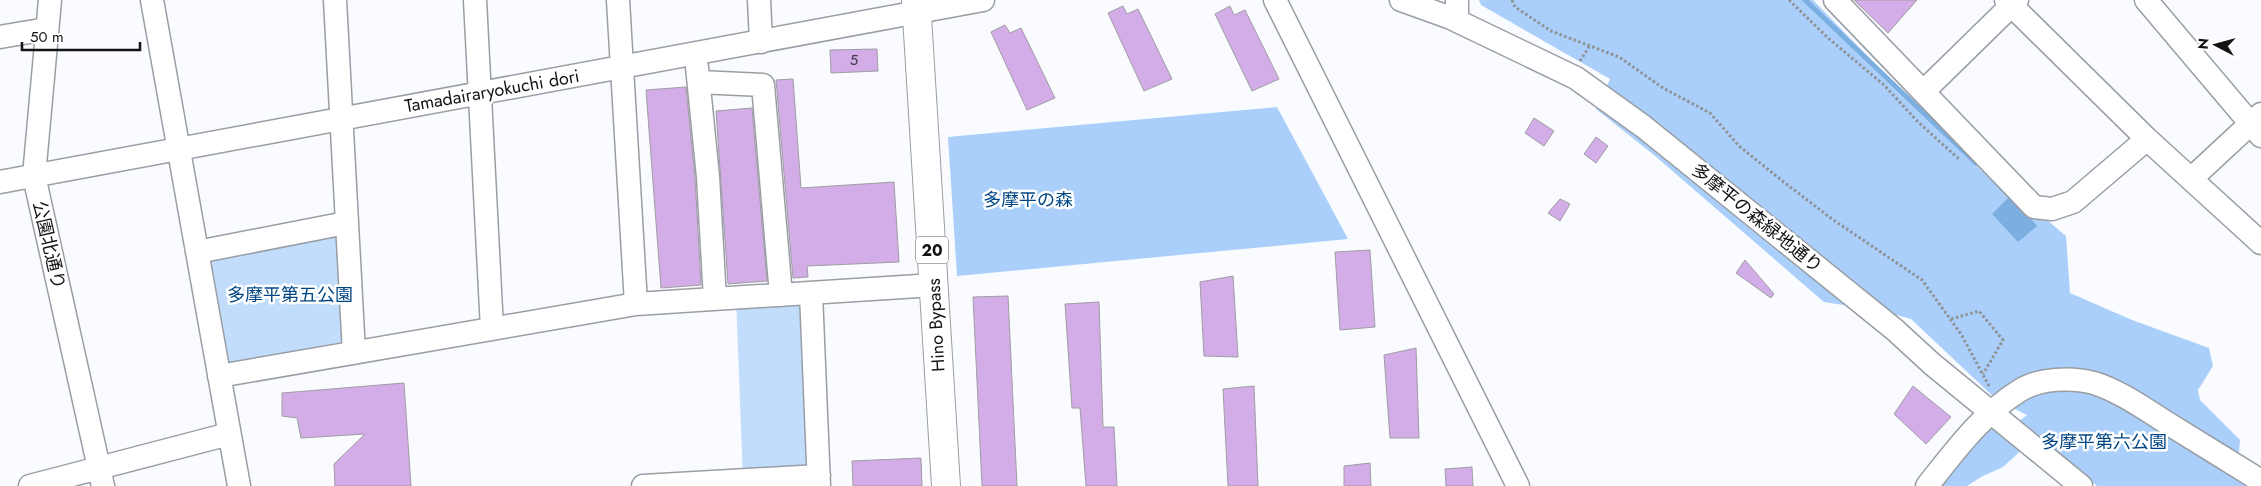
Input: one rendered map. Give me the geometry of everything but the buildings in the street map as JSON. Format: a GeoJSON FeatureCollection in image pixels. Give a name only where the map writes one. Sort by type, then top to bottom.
{"type":"FeatureCollection","features":[{"type":"Feature","properties":{"kind":"highway","name":"Hino Bypass"},"geometry":{"type":"LineString","coordinates":[[917,5],[946,486]]}},
{"type":"Feature","properties":{"kind":"street","name":"公園北通り"},"geometry":{"type":"LineString","coordinates":[[50,0],[34,176],[101,477]]}},
{"type":"Feature","properties":{"kind":"street"},"geometry":{"type":"LineString","coordinates":[[152,0],[239,486]]}},
{"type":"Feature","properties":{"kind":"street"},"geometry":{"type":"LineString","coordinates":[[336,0],[354,353]]}},
{"type":"Feature","properties":{"kind":"street"},"geometry":{"type":"LineString","coordinates":[[475,0],[492,328]]}},
{"type":"Feature","properties":{"kind":"street"},"geometry":{"type":"LineString","coordinates":[[618,0],[636,304]]}},
{"type":"Feature","properties":{"kind":"street"},"geometry":{"type":"LineString","coordinates":[[759,0],[762,42]]}},
{"type":"Feature","properties":{"kind":"street","name":"Tamadairaryokuchi dori"},"geometry":{"type":"LineString","coordinates":[[0,182],[762,42],[917,5],[983,0]]}},
{"type":"Feature","properties":{"kind":"street"},"geometry":{"type":"LineString","coordinates":[[1275,0],[1518,486]]}},
{"type":"Feature","properties":{"kind":"street","name":"多摩平の森緑地通り"},"geometry":{"type":"LineString","coordinates":[[1401,0],[1457,10],[1576,78],[1644,127],[1895,330],[1989,411],[2081,486]]}},
{"type":"Feature","properties":{"kind":"street"},"geometry":{"type":"LineString","coordinates":[[1835,0],[2034,207],[2052,209],[2073,202],[2147,140]]}},
{"type":"Feature","properties":{"kind":"street"},"geometry":{"type":"LineString","coordinates":[[2146,0],[2258,125],[2191,180]]}},
{"type":"Feature","properties":{"kind":"street"},"geometry":{"type":"LineString","coordinates":[[1924,91],[2012,2],[2147,140],[2261,243]]}},
{"type":"Feature","properties":{"kind":"street"},"geometry":{"type":"LineString","coordinates":[[0,37],[47,29]]}},
{"type":"Feature","properties":{"kind":"street"},"geometry":{"type":"LineString","coordinates":[[695,53],[708,177],[715,299]]}},
{"type":"Feature","properties":{"kind":"street"},"geometry":{"type":"LineString","coordinates":[[699,82],[763,86],[781,295]]}},
{"type":"Feature","properties":{"kind":"street"},"geometry":{"type":"LineString","coordinates":[[197,252],[346,223]]}},
{"type":"Feature","properties":{"kind":"street"},"geometry":{"type":"LineString","coordinates":[[219,376],[636,304],[934,285]]}},
{"type":"Feature","properties":{"kind":"street"},"geometry":{"type":"LineString","coordinates":[[643,486],[819,481],[811,293]]}},
{"type":"Feature","properties":{"kind":"street"},"geometry":{"type":"LineString","coordinates":[[1927,486],[1989,411],[2020,390],[2043,383],[2072,380],[2094,384],[2127,398],[2261,481]]}},
{"type":"Feature","properties":{"kind":"street"},"geometry":{"type":"LineString","coordinates":[[30,486],[101,477],[229,434]]}},
{"type":"Feature","properties":{"kind":"path"},"geometry":{"type":"LineString","coordinates":[[1512,0],[1515,7],[1551,31],[1619,57],[1663,88],[1710,113],[1739,146],[1785,183],[1832,219],[1922,280],[1961,334],[1992,391],[1989,411]]}},
{"type":"Feature","properties":{"kind":"path"},"geometry":{"type":"LineString","coordinates":[[1789,0],[1828,38],[1884,85],[1918,122],[1964,163]]}},
{"type":"Feature","properties":{"kind":"path"},"geometry":{"type":"LineString","coordinates":[[1950,319],[1979,311],[2003,340],[1983,374]]}},
{"type":"Feature","properties":{"kind":"green space","name":"多摩平第六公園"},"geometry":{"type":"Polygon","coordinates":[[[1479,0],[1813,0],[1997,186],[2008,187],[2032,212],[2047,220],[2066,236],[2070,293],[2132,320],[2209,348],[2213,366],[2198,390],[2200,400],[2240,440],[2237,477],[2250,486],[2097,486],[2036,437],[2003,467],[1967,486],[1941,486],[1988,428],[2007,431],[2027,415],[1997,400],[1911,319],[1882,311],[1824,302],[1654,155],[1596,109],[1610,79],[1481,5],[1479,0]]]}},
{"type":"Feature","properties":{"kind":"green space","name":"多摩平の森"},"geometry":{"type":"Polygon","coordinates":[[[1277,107],[1348,239],[957,276],[948,137],[1277,107]]]}},
{"type":"Feature","properties":{"kind":"green space","name":"多摩平第五公園"},"geometry":{"type":"Polygon","coordinates":[[[340,228],[352,340],[228,364],[208,255],[340,228]]]}},
{"type":"Feature","properties":{"kind":"green space"},"geometry":{"type":"Polygon","coordinates":[[[811,293],[819,476],[743,480],[736,297],[811,293]]]}},
{"type":"Feature","properties":{"kind":"shaded area"},"geometry":{"type":"Polygon","coordinates":[[[2011,195],[2037,226],[2018,242],[1992,214],[2011,195]]]}},
{"type":"Feature","properties":{"kind":"waterway"},"geometry":{"type":"LineString","coordinates":[[1805,0],[1976,163]]}}]}
